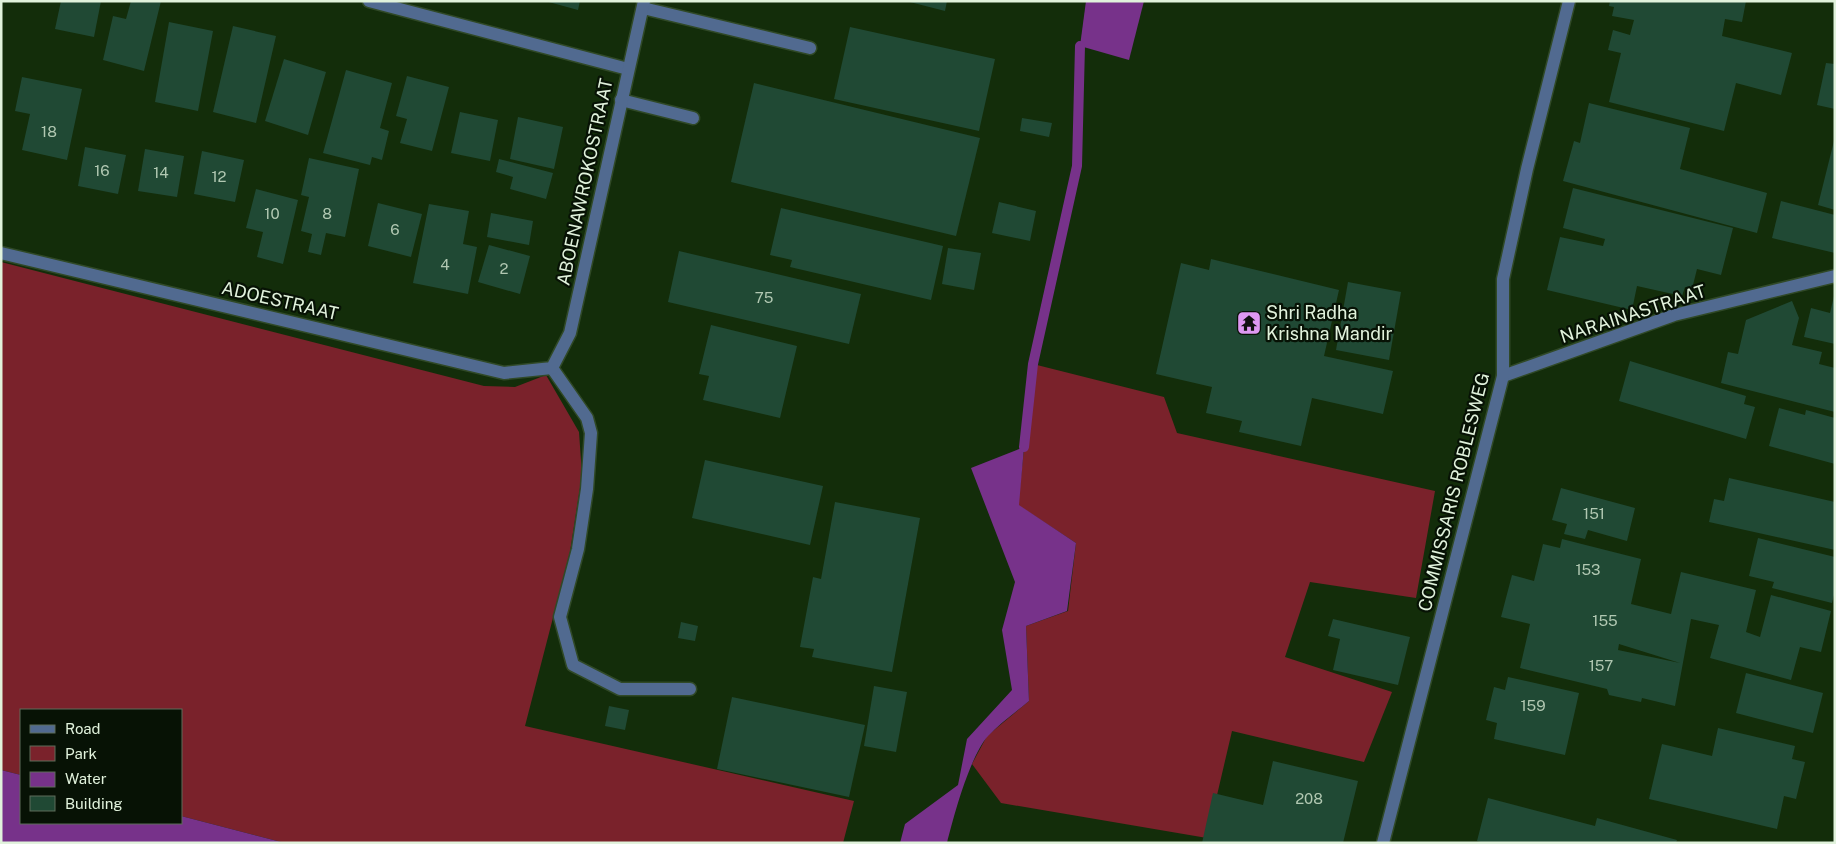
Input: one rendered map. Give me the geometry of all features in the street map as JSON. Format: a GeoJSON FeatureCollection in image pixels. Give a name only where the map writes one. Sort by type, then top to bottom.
{"type":"FeatureCollection","features":[{"type":"Feature","properties":{"kind":"street"},"geometry":{"type":"LineString","coordinates":[[369,1],[628,69]]}},
{"type":"Feature","properties":{"kind":"street","name":"COMMISSARIS ROBLESWEG"},"geometry":{"type":"LineString","coordinates":[[1383,843],[1503,376],[1503,279],[1527,169],[1569,1]]}},
{"type":"Feature","properties":{"kind":"street"},"geometry":{"type":"LineString","coordinates":[[643,5],[810,48]]}},
{"type":"Feature","properties":{"kind":"street","name":"ABOENAWROKOSTRAAT"},"geometry":{"type":"LineString","coordinates":[[552,368],[570,333],[643,5]]}},
{"type":"Feature","properties":{"kind":"street"},"geometry":{"type":"LineString","coordinates":[[621,100],[693,118]]}},
{"type":"Feature","properties":{"kind":"street","name":"ADOESTRAAT"},"geometry":{"type":"LineString","coordinates":[[1,253],[504,373],[552,368]]}},
{"type":"Feature","properties":{"kind":"street","name":"NARAINASTRAAT"},"geometry":{"type":"LineString","coordinates":[[1503,376],[1674,315],[1835,276]]}},
{"type":"Feature","properties":{"kind":"street"},"geometry":{"type":"LineString","coordinates":[[552,368],[587,418],[591,432],[587,489],[578,549],[560,617],[574,665],[620,689],[690,689]]}},
{"type":"Feature","properties":{"kind":"green space"},"geometry":{"type":"Polygon","coordinates":[[[1,262],[484,386],[515,387],[546,375],[579,432],[582,475],[570,552],[525,726],[854,801],[843,843],[285,843],[182,816],[182,709],[20,709],[20,775],[1,770],[1,262]]]}},
{"type":"Feature","properties":{"kind":"green space"},"geometry":{"type":"Polygon","coordinates":[[[1033,364],[1164,397],[1177,433],[1435,491],[1416,598],[1310,582],[1285,657],[1392,692],[1364,762],[1232,731],[1207,838],[1001,803],[972,764],[987,736],[1029,701],[1026,626],[1068,611],[1076,543],[1018,505],[1033,364]]]}},
{"type":"Feature","properties":{"kind":"water"},"geometry":{"type":"Polygon","coordinates":[[[1086,1],[1144,1],[1129,60],[1080,46],[1086,1]]]}},
{"type":"Feature","properties":{"kind":"water"},"geometry":{"type":"Polygon","coordinates":[[[1024,447],[1019,505],[1076,543],[1067,611],[1026,626],[1029,701],[988,736],[981,745],[963,786],[947,843],[900,843],[905,824],[958,785],[967,739],[1012,690],[1002,630],[1015,582],[971,468],[1024,447]]]}},
{"type":"Feature","properties":{"kind":"water"},"geometry":{"type":"Polygon","coordinates":[[[1,770],[20,775],[20,824],[182,824],[182,816],[285,843],[1,843],[1,770]]]}},
{"type":"Feature","properties":{"kind":"building"},"geometry":{"type":"Polygon","coordinates":[[[61,1],[101,1],[94,37],[55,29],[61,1]]]}},
{"type":"Feature","properties":{"kind":"building"},"geometry":{"type":"Polygon","coordinates":[[[131,1],[161,1],[144,71],[103,60],[113,16],[126,19],[131,1]]]}},
{"type":"Feature","properties":{"kind":"building"},"geometry":{"type":"Polygon","coordinates":[[[545,1],[580,1],[578,10],[545,1]]]}},
{"type":"Feature","properties":{"kind":"building"},"geometry":{"type":"Polygon","coordinates":[[[906,1],[947,1],[945,11],[906,1]]]}},
{"type":"Feature","properties":{"kind":"building"},"geometry":{"type":"Polygon","coordinates":[[[1610,1],[1746,1],[1742,22],[1725,19],[1722,36],[1792,53],[1781,95],[1736,83],[1724,131],[1609,102],[1621,53],[1608,50],[1613,30],[1630,35],[1634,20],[1612,16],[1614,7],[1609,6],[1610,1]]]}},
{"type":"Feature","properties":{"kind":"building"},"geometry":{"type":"Polygon","coordinates":[[[169,22],[213,31],[198,111],[155,102],[169,22]]]}},
{"type":"Feature","properties":{"kind":"building"},"geometry":{"type":"Polygon","coordinates":[[[233,26],[276,36],[256,123],[213,112],[233,26]]]}},
{"type":"Feature","properties":{"kind":"building"},"geometry":{"type":"Polygon","coordinates":[[[850,27],[995,59],[979,131],[834,99],[850,27]]]}},
{"type":"Feature","properties":{"kind":"building"},"geometry":{"type":"Polygon","coordinates":[[[284,59],[326,72],[308,135],[265,121],[284,59]]]}},
{"type":"Feature","properties":{"kind":"building"},"geometry":{"type":"Polygon","coordinates":[[[1826,63],[1835,64],[1835,109],[1817,105],[1826,63]]]}},
{"type":"Feature","properties":{"kind":"building"},"geometry":{"type":"Polygon","coordinates":[[[346,70],[392,83],[380,128],[389,131],[382,160],[372,157],[370,165],[323,153],[346,70]]]}},
{"type":"Feature","properties":{"kind":"building"},"geometry":{"type":"Polygon","coordinates":[[[407,76],[449,87],[432,151],[400,143],[407,119],[396,116],[407,76]]]}},
{"type":"Feature","properties":{"kind":"building"},"geometry":{"type":"Polygon","coordinates":[[[22,77],[82,89],[67,160],[22,150],[30,114],[15,111],[22,77]]]}},
{"type":"Feature","properties":{"kind":"building"},"geometry":{"type":"Polygon","coordinates":[[[754,83],[980,138],[956,236],[731,182],[754,83]]]}},
{"type":"Feature","properties":{"kind":"building"},"geometry":{"type":"Polygon","coordinates":[[[1589,103],[1690,128],[1680,169],[1767,193],[1757,233],[1563,181],[1574,141],[1580,143],[1589,103]]]}},
{"type":"Feature","properties":{"kind":"building"},"geometry":{"type":"Polygon","coordinates":[[[460,112],[498,120],[490,161],[451,153],[460,112]]]}},
{"type":"Feature","properties":{"kind":"building"},"geometry":{"type":"Polygon","coordinates":[[[518,117],[563,127],[554,169],[510,159],[518,117]]]}},
{"type":"Feature","properties":{"kind":"building"},"geometry":{"type":"Polygon","coordinates":[[[1022,118],[1052,123],[1049,137],[1020,131],[1022,118]]]}},
{"type":"Feature","properties":{"kind":"building"},"geometry":{"type":"Polygon","coordinates":[[[1835,141],[1835,210],[1818,205],[1835,141]]]}},
{"type":"Feature","properties":{"kind":"building"},"geometry":{"type":"Polygon","coordinates":[[[85,147],[126,155],[118,194],[78,186],[85,147]]]}},
{"type":"Feature","properties":{"kind":"building"},"geometry":{"type":"Polygon","coordinates":[[[145,149],[184,156],[177,197],[138,191],[145,149]]]}},
{"type":"Feature","properties":{"kind":"building"},"geometry":{"type":"Polygon","coordinates":[[[202,151],[244,160],[235,202],[194,194],[202,151]]]}},
{"type":"Feature","properties":{"kind":"building"},"geometry":{"type":"Polygon","coordinates":[[[309,158],[359,169],[345,237],[326,233],[321,255],[308,252],[312,234],[301,231],[309,197],[301,195],[309,158]]]}},
{"type":"Feature","properties":{"kind":"building"},"geometry":{"type":"Polygon","coordinates":[[[499,159],[553,173],[546,199],[510,189],[513,177],[496,172],[499,159]]]}},
{"type":"Feature","properties":{"kind":"building"},"geometry":{"type":"Polygon","coordinates":[[[1573,188],[1733,228],[1721,275],[1697,269],[1692,289],[1685,287],[1682,296],[1637,286],[1632,310],[1547,290],[1560,237],[1603,246],[1605,239],[1563,228],[1573,188]]]}},
{"type":"Feature","properties":{"kind":"building"},"geometry":{"type":"Polygon","coordinates":[[[256,189],[298,200],[283,264],[257,257],[263,232],[246,228],[256,189]]]}},
{"type":"Feature","properties":{"kind":"building"},"geometry":{"type":"Polygon","coordinates":[[[1781,201],[1835,215],[1835,253],[1772,238],[1781,201]]]}},
{"type":"Feature","properties":{"kind":"building"},"geometry":{"type":"Polygon","coordinates":[[[999,202],[1036,211],[1030,241],[992,233],[999,202]]]}},
{"type":"Feature","properties":{"kind":"building"},"geometry":{"type":"Polygon","coordinates":[[[378,203],[422,214],[411,257],[368,246],[378,203]]]}},
{"type":"Feature","properties":{"kind":"building"},"geometry":{"type":"Polygon","coordinates":[[[429,204],[469,211],[463,244],[477,247],[468,294],[413,283],[429,204]]]}},
{"type":"Feature","properties":{"kind":"building"},"geometry":{"type":"Polygon","coordinates":[[[781,208],[943,246],[931,300],[790,267],[792,260],[770,255],[781,208]]]}},
{"type":"Feature","properties":{"kind":"building"},"geometry":{"type":"Polygon","coordinates":[[[491,213],[533,221],[529,245],[487,237],[491,213]]]}},
{"type":"Feature","properties":{"kind":"building"},"geometry":{"type":"Polygon","coordinates":[[[489,245],[530,256],[520,294],[478,282],[489,245]]]}},
{"type":"Feature","properties":{"kind":"building"},"geometry":{"type":"Polygon","coordinates":[[[948,248],[981,253],[974,290],[942,284],[948,248]]]}},
{"type":"Feature","properties":{"kind":"building"},"geometry":{"type":"Polygon","coordinates":[[[679,251],[861,294],[849,344],[668,302],[679,251]]]}},
{"type":"Feature","properties":{"kind":"building","name":"Shri Radha Krishna Mandir"},"geometry":{"type":"Polygon","coordinates":[[[1211,259],[1339,290],[1324,356],[1393,371],[1383,414],[1312,398],[1301,446],[1239,432],[1242,421],[1206,413],[1212,387],[1156,374],[1181,263],[1209,270],[1211,259]]]}},
{"type":"Feature","properties":{"kind":"building"},"geometry":{"type":"Polygon","coordinates":[[[1348,282],[1401,292],[1389,360],[1336,350],[1348,282]]]}},
{"type":"Feature","properties":{"kind":"building"},"geometry":{"type":"Polygon","coordinates":[[[1834,296],[1835,344],[1804,337],[1811,308],[1830,313],[1834,296]]]}},
{"type":"Feature","properties":{"kind":"building"},"geometry":{"type":"Polygon","coordinates":[[[1792,301],[1799,318],[1792,345],[1822,352],[1819,364],[1835,368],[1835,412],[1721,383],[1728,352],[1738,354],[1746,320],[1792,301]]]}},
{"type":"Feature","properties":{"kind":"building"},"geometry":{"type":"Polygon","coordinates":[[[711,325],[797,346],[780,418],[703,400],[709,376],[699,374],[711,325]]]}},
{"type":"Feature","properties":{"kind":"building"},"geometry":{"type":"Polygon","coordinates":[[[1630,361],[1746,396],[1744,404],[1755,407],[1746,439],[1619,401],[1630,361]]]}},
{"type":"Feature","properties":{"kind":"building"},"geometry":{"type":"Polygon","coordinates":[[[1779,408],[1805,415],[1806,410],[1835,418],[1835,464],[1769,446],[1779,408]]]}},
{"type":"Feature","properties":{"kind":"building"},"geometry":{"type":"Polygon","coordinates":[[[705,460],[823,486],[810,545],[692,518],[705,460]]]}},
{"type":"Feature","properties":{"kind":"building"},"geometry":{"type":"Polygon","coordinates":[[[1729,478],[1835,502],[1835,550],[1709,522],[1714,499],[1724,501],[1729,478]]]}},
{"type":"Feature","properties":{"kind":"building"},"geometry":{"type":"Polygon","coordinates":[[[1561,488],[1635,508],[1627,541],[1588,530],[1585,539],[1564,534],[1567,524],[1552,520],[1561,488]]]}},
{"type":"Feature","properties":{"kind":"building"},"geometry":{"type":"Polygon","coordinates":[[[835,502],[920,518],[892,672],[812,657],[814,649],[800,647],[813,577],[821,579],[835,502]]]}},
{"type":"Feature","properties":{"kind":"building"},"geometry":{"type":"Polygon","coordinates":[[[1758,538],[1835,557],[1835,591],[1832,603],[1772,588],[1774,582],[1749,576],[1758,538]]]}},
{"type":"Feature","properties":{"kind":"building"},"geometry":{"type":"Polygon","coordinates":[[[1562,539],[1641,559],[1631,604],[1671,614],[1681,572],[1756,590],[1746,632],[1760,637],[1771,595],[1831,611],[1821,652],[1800,647],[1791,680],[1710,658],[1719,625],[1691,619],[1675,706],[1642,698],[1641,702],[1609,695],[1607,689],[1520,668],[1530,624],[1501,617],[1512,575],[1534,581],[1543,544],[1560,548],[1562,539]],[[1619,644],[1618,650],[1680,663],[1619,644]]]}},
{"type":"Feature","properties":{"kind":"building"},"geometry":{"type":"Polygon","coordinates":[[[1333,619],[1410,637],[1398,685],[1333,670],[1340,639],[1328,636],[1333,619]]]}},
{"type":"Feature","properties":{"kind":"building"},"geometry":{"type":"Polygon","coordinates":[[[681,622],[698,626],[695,641],[678,638],[681,622]]]}},
{"type":"Feature","properties":{"kind":"building"},"geometry":{"type":"Polygon","coordinates":[[[1746,673],[1823,693],[1813,733],[1736,713],[1746,673]]]}},
{"type":"Feature","properties":{"kind":"building"},"geometry":{"type":"Polygon","coordinates":[[[1508,677],[1579,693],[1565,755],[1494,739],[1497,723],[1486,720],[1494,687],[1505,690],[1508,677]]]}},
{"type":"Feature","properties":{"kind":"building"},"geometry":{"type":"Polygon","coordinates":[[[874,686],[907,692],[896,752],[864,746],[874,686]]]}},
{"type":"Feature","properties":{"kind":"building"},"geometry":{"type":"Polygon","coordinates":[[[732,697],[865,725],[849,797],[717,769],[732,697]]]}},
{"type":"Feature","properties":{"kind":"building"},"geometry":{"type":"Polygon","coordinates":[[[609,706],[629,710],[625,730],[605,726],[609,706]]]}},
{"type":"Feature","properties":{"kind":"building"},"geometry":{"type":"Polygon","coordinates":[[[1718,728],[1795,746],[1792,759],[1805,762],[1796,799],[1784,796],[1777,829],[1649,799],[1662,744],[1712,756],[1718,728]]]}},
{"type":"Feature","properties":{"kind":"building"},"geometry":{"type":"Polygon","coordinates":[[[1273,761],[1358,781],[1343,843],[1202,843],[1213,793],[1263,805],[1273,761]]]}},
{"type":"Feature","properties":{"kind":"building"},"geometry":{"type":"Polygon","coordinates":[[[1488,798],[1595,826],[1597,818],[1677,840],[1676,843],[1484,843],[1477,841],[1488,798]]]}},
{"type":"Feature","properties":{"kind":"waterway"},"geometry":{"type":"LineString","coordinates":[[1024,447],[1033,364],[1077,166],[1080,46]]}},
{"type":"Feature","properties":{"kind":"place","name":"Shri Radha Krishna Mandir"},"geometry":{"type":"Point","coordinates":[1249,323]}}]}
